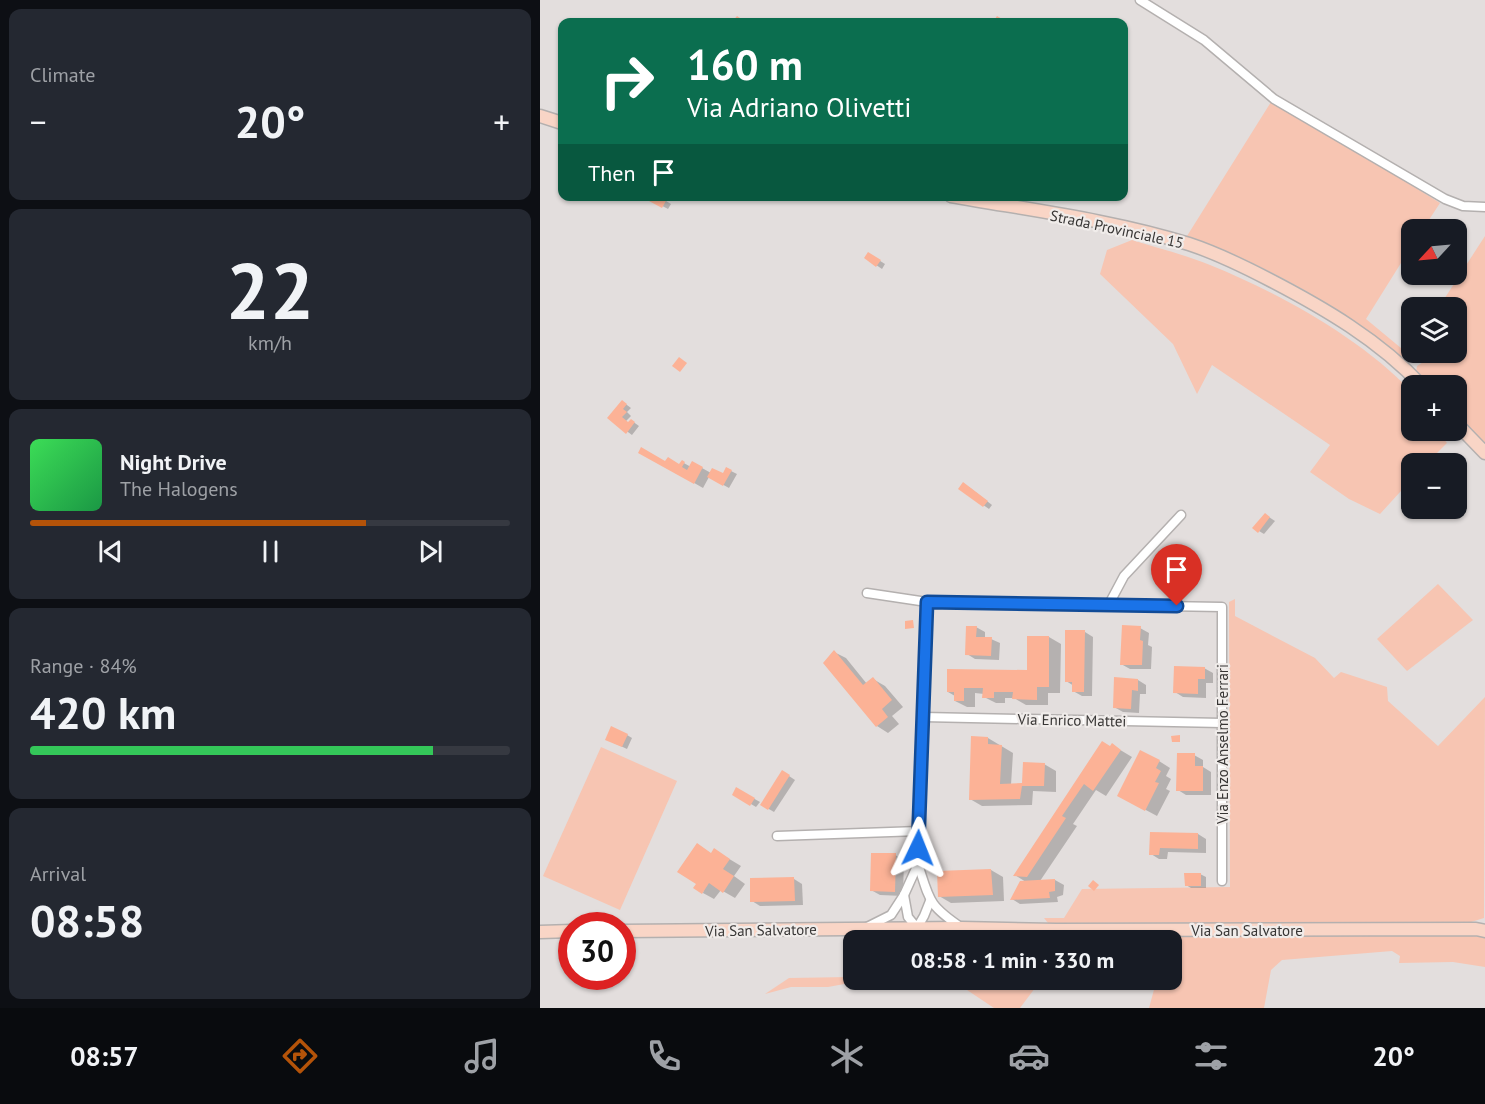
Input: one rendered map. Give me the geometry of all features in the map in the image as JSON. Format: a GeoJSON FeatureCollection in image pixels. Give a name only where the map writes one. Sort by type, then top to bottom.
{"type":"FeatureCollection","features":[{"type":"Feature","properties":{"kind":"street"},"geometry":{"type":"LineString","coordinates":[[1140,0],[1204,40],[1274,99],[1445,199],[1463,206],[1485,207]]}},
{"type":"Feature","properties":{"kind":"street"},"geometry":{"type":"LineString","coordinates":[[540,116],[558,122]]}},
{"type":"Feature","properties":{"kind":"street","name":"Strada Provinciale 15"},"geometry":{"type":"LineString","coordinates":[[979,201],[1102,223],[1190,244],[1243,267],[1317,304],[1370,340],[1410,375]]}},
{"type":"Feature","properties":{"kind":"street"},"geometry":{"type":"LineString","coordinates":[[1467,434],[1485,453]]}},
{"type":"Feature","properties":{"kind":"street"},"geometry":{"type":"LineString","coordinates":[[867,593],[927,602],[1108,606],[1124,576],[1181,515]]}},
{"type":"Feature","properties":{"kind":"street"},"geometry":{"type":"LineString","coordinates":[[927,602],[918,864],[930,901],[939,912],[962,928]]}},
{"type":"Feature","properties":{"kind":"street","name":"Via Enzo Anselmo Ferrari"},"geometry":{"type":"LineString","coordinates":[[1108,606],[1222,607],[1222,880]]}},
{"type":"Feature","properties":{"kind":"street","name":"Via Enrico Mattei"},"geometry":{"type":"LineString","coordinates":[[923,717],[1222,723]]}},
{"type":"Feature","properties":{"kind":"street"},"geometry":{"type":"LineString","coordinates":[[777,836],[919,831]]}},
{"type":"Feature","properties":{"kind":"street"},"geometry":{"type":"LineString","coordinates":[[862,929],[891,915],[904,895],[918,864]]}},
{"type":"Feature","properties":{"kind":"street"},"geometry":{"type":"LineString","coordinates":[[904,895],[908,917],[917,928],[930,901]]}},
{"type":"Feature","properties":{"kind":"street","name":"Via San Salvatore"},"geometry":{"type":"LineString","coordinates":[[636,931],[917,928],[1056,930],[1482,928]]}},
{"type":"Feature","properties":{"kind":"street"},"geometry":{"type":"LineString","coordinates":[[540,932],[558,932]]}},
{"type":"Feature","properties":{"kind":"shaded area"},"geometry":{"type":"Polygon","coordinates":[[[1271,102],[1360,153],[1440,203],[1430,219],[1401,219],[1401,263],[1366,319],[1401,348],[1401,359],[1354,322],[1302,289],[1247,261],[1187,236],[1271,102]]]}},
{"type":"Feature","properties":{"kind":"shaded area"},"geometry":{"type":"Polygon","coordinates":[[[1485,236],[1485,443],[1467,424],[1467,375],[1419,375],[1416,372],[1417,366],[1422,363],[1467,363],[1467,297],[1445,297],[1453,285],[1467,285],[1467,264],[1485,236]]]}},
{"type":"Feature","properties":{"kind":"shaded area"},"geometry":{"type":"Polygon","coordinates":[[[1132,240],[1191,258],[1236,276],[1317,318],[1367,352],[1401,381],[1401,441],[1445,441],[1447,443],[1437,453],[1401,453],[1401,491],[1380,514],[1349,499],[1310,472],[1330,445],[1212,365],[1197,394],[1173,344],[1100,274],[1107,250],[1132,240]]]}},
{"type":"Feature","properties":{"kind":"shaded area"},"geometry":{"type":"Polygon","coordinates":[[[1438,584],[1473,620],[1407,671],[1377,639],[1438,584]]]}},
{"type":"Feature","properties":{"kind":"shaded area"},"geometry":{"type":"Polygon","coordinates":[[[1235,599],[1235,616],[1315,658],[1334,678],[1341,672],[1387,687],[1388,701],[1438,746],[1485,697],[1484,918],[1471,922],[1048,923],[1044,918],[1064,918],[1082,889],[1230,887],[1229,602],[1235,599]]]}},
{"type":"Feature","properties":{"kind":"shaded area"},"geometry":{"type":"Polygon","coordinates":[[[601,747],[677,781],[620,910],[543,876],[601,747]]]}},
{"type":"Feature","properties":{"kind":"shaded area"},"geometry":{"type":"Polygon","coordinates":[[[1458,935],[1485,937],[1485,967],[1453,962],[1399,963],[1400,956],[1392,951],[1282,960],[1271,970],[1264,1008],[1149,1008],[1154,990],[1182,990],[1182,936],[1458,935]]]}},
{"type":"Feature","properties":{"kind":"shaded area"},"geometry":{"type":"Polygon","coordinates":[[[843,977],[843,984],[828,987],[791,987],[765,994],[789,978],[843,977]]]}},
{"type":"Feature","properties":{"kind":"shaded area"},"geometry":{"type":"Polygon","coordinates":[[[967,990],[1034,990],[1020,1008],[994,1008],[967,990]]]}},
{"type":"Feature","properties":{"kind":"building"},"geometry":{"type":"Polygon","coordinates":[[[649,201],[666,201],[662,208],[649,201]]]}},
{"type":"Feature","properties":{"kind":"building"},"geometry":{"type":"Polygon","coordinates":[[[868,252],[881,260],[876,267],[864,258],[868,252]]]}},
{"type":"Feature","properties":{"kind":"building"},"geometry":{"type":"Polygon","coordinates":[[[679,357],[687,363],[680,372],[672,366],[679,357]]]}},
{"type":"Feature","properties":{"kind":"building"},"geometry":{"type":"Polygon","coordinates":[[[622,400],[627,404],[623,409],[627,412],[622,417],[628,422],[631,419],[635,422],[626,434],[607,418],[622,400]]]}},
{"type":"Feature","properties":{"kind":"building"},"geometry":{"type":"Polygon","coordinates":[[[641,447],[665,461],[668,457],[679,464],[682,460],[685,462],[682,467],[687,470],[692,461],[703,467],[694,484],[638,453],[641,447]]]}},
{"type":"Feature","properties":{"kind":"building"},"geometry":{"type":"Polygon","coordinates":[[[726,467],[732,470],[723,486],[707,477],[712,468],[723,473],[726,467]]]}},
{"type":"Feature","properties":{"kind":"building"},"geometry":{"type":"Polygon","coordinates":[[[963,482],[988,501],[983,507],[958,489],[963,482]]]}},
{"type":"Feature","properties":{"kind":"building"},"geometry":{"type":"Polygon","coordinates":[[[1265,513],[1270,517],[1258,533],[1252,528],[1265,513]]]}},
{"type":"Feature","properties":{"kind":"building"},"geometry":{"type":"Polygon","coordinates":[[[913,620],[914,628],[905,629],[905,621],[913,620]]]}},
{"type":"Feature","properties":{"kind":"building"},"geometry":{"type":"Polygon","coordinates":[[[1122,625],[1141,626],[1142,665],[1120,665],[1122,625]]]}},
{"type":"Feature","properties":{"kind":"building"},"geometry":{"type":"Polygon","coordinates":[[[966,626],[977,626],[976,637],[992,637],[991,656],[965,655],[966,626]]]}},
{"type":"Feature","properties":{"kind":"building"},"geometry":{"type":"Polygon","coordinates":[[[1065,630],[1085,630],[1084,692],[1072,692],[1072,682],[1065,682],[1065,630]]]}},
{"type":"Feature","properties":{"kind":"building"},"geometry":{"type":"Polygon","coordinates":[[[1027,636],[1049,636],[1049,687],[1037,687],[1037,700],[1012,699],[1013,692],[994,692],[994,698],[982,698],[983,688],[964,688],[964,701],[954,701],[954,692],[947,692],[947,669],[1027,670],[1027,636]]]}},
{"type":"Feature","properties":{"kind":"building"},"geometry":{"type":"Polygon","coordinates":[[[834,650],[863,685],[873,677],[892,700],[882,709],[888,717],[876,727],[823,663],[834,650]]]}},
{"type":"Feature","properties":{"kind":"building"},"geometry":{"type":"Polygon","coordinates":[[[1174,666],[1205,667],[1205,679],[1198,679],[1198,694],[1173,693],[1174,666]]]}},
{"type":"Feature","properties":{"kind":"building"},"geometry":{"type":"Polygon","coordinates":[[[1114,677],[1138,679],[1138,691],[1132,690],[1131,709],[1113,708],[1114,677]]]}},
{"type":"Feature","properties":{"kind":"building"},"geometry":{"type":"Polygon","coordinates":[[[611,726],[628,734],[622,747],[605,740],[611,726]]]}},
{"type":"Feature","properties":{"kind":"building"},"geometry":{"type":"Polygon","coordinates":[[[1180,735],[1180,742],[1172,742],[1171,736],[1180,735]]]}},
{"type":"Feature","properties":{"kind":"building"},"geometry":{"type":"Polygon","coordinates":[[[971,736],[988,737],[988,744],[1002,745],[1000,784],[1022,783],[1023,762],[1045,763],[1044,786],[1022,786],[1020,799],[969,800],[971,736]]]}},
{"type":"Feature","properties":{"kind":"building"},"geometry":{"type":"Polygon","coordinates":[[[1102,741],[1110,746],[1112,743],[1121,750],[1093,791],[1084,784],[1062,816],[1066,818],[1027,877],[1013,876],[1102,741]]]}},
{"type":"Feature","properties":{"kind":"building"},"geometry":{"type":"Polygon","coordinates":[[[1140,750],[1160,760],[1156,768],[1161,771],[1155,782],[1159,783],[1145,811],[1117,796],[1140,750]]]}},
{"type":"Feature","properties":{"kind":"building"},"geometry":{"type":"Polygon","coordinates":[[[1177,753],[1195,753],[1195,766],[1203,766],[1203,791],[1176,791],[1177,753]]]}},
{"type":"Feature","properties":{"kind":"building"},"geometry":{"type":"Polygon","coordinates":[[[782,770],[790,775],[768,810],[760,805],[782,770]]]}},
{"type":"Feature","properties":{"kind":"building"},"geometry":{"type":"Polygon","coordinates":[[[736,787],[755,798],[750,806],[732,795],[736,787]]]}},
{"type":"Feature","properties":{"kind":"building"},"geometry":{"type":"Polygon","coordinates":[[[1150,832],[1198,833],[1198,849],[1160,848],[1159,855],[1149,855],[1150,832]]]}},
{"type":"Feature","properties":{"kind":"building"},"geometry":{"type":"Polygon","coordinates":[[[697,843],[711,853],[714,848],[730,859],[723,869],[734,876],[723,893],[709,883],[702,894],[693,888],[696,884],[677,872],[697,843]]]}},
{"type":"Feature","properties":{"kind":"building"},"geometry":{"type":"Polygon","coordinates":[[[871,853],[896,853],[895,892],[870,891],[871,853]]]}},
{"type":"Feature","properties":{"kind":"building"},"geometry":{"type":"Polygon","coordinates":[[[991,869],[993,895],[938,897],[937,871],[991,869]]]}},
{"type":"Feature","properties":{"kind":"building"},"geometry":{"type":"Polygon","coordinates":[[[1184,873],[1201,873],[1201,886],[1185,886],[1184,873]]]}},
{"type":"Feature","properties":{"kind":"building"},"geometry":{"type":"Polygon","coordinates":[[[794,877],[795,901],[750,902],[750,878],[794,877]]]}},
{"type":"Feature","properties":{"kind":"building"},"geometry":{"type":"Polygon","coordinates":[[[1055,879],[1055,891],[1049,892],[1050,898],[1010,900],[1020,881],[1055,879]]]}},
{"type":"Feature","properties":{"kind":"building"},"geometry":{"type":"Polygon","coordinates":[[[1093,880],[1099,885],[1094,891],[1088,886],[1093,880]]]}},
{"type":"Feature","properties":{"kind":"route"},"geometry":{"type":"LineString","coordinates":[[918,848],[927,602],[1177,606]]}}]}
